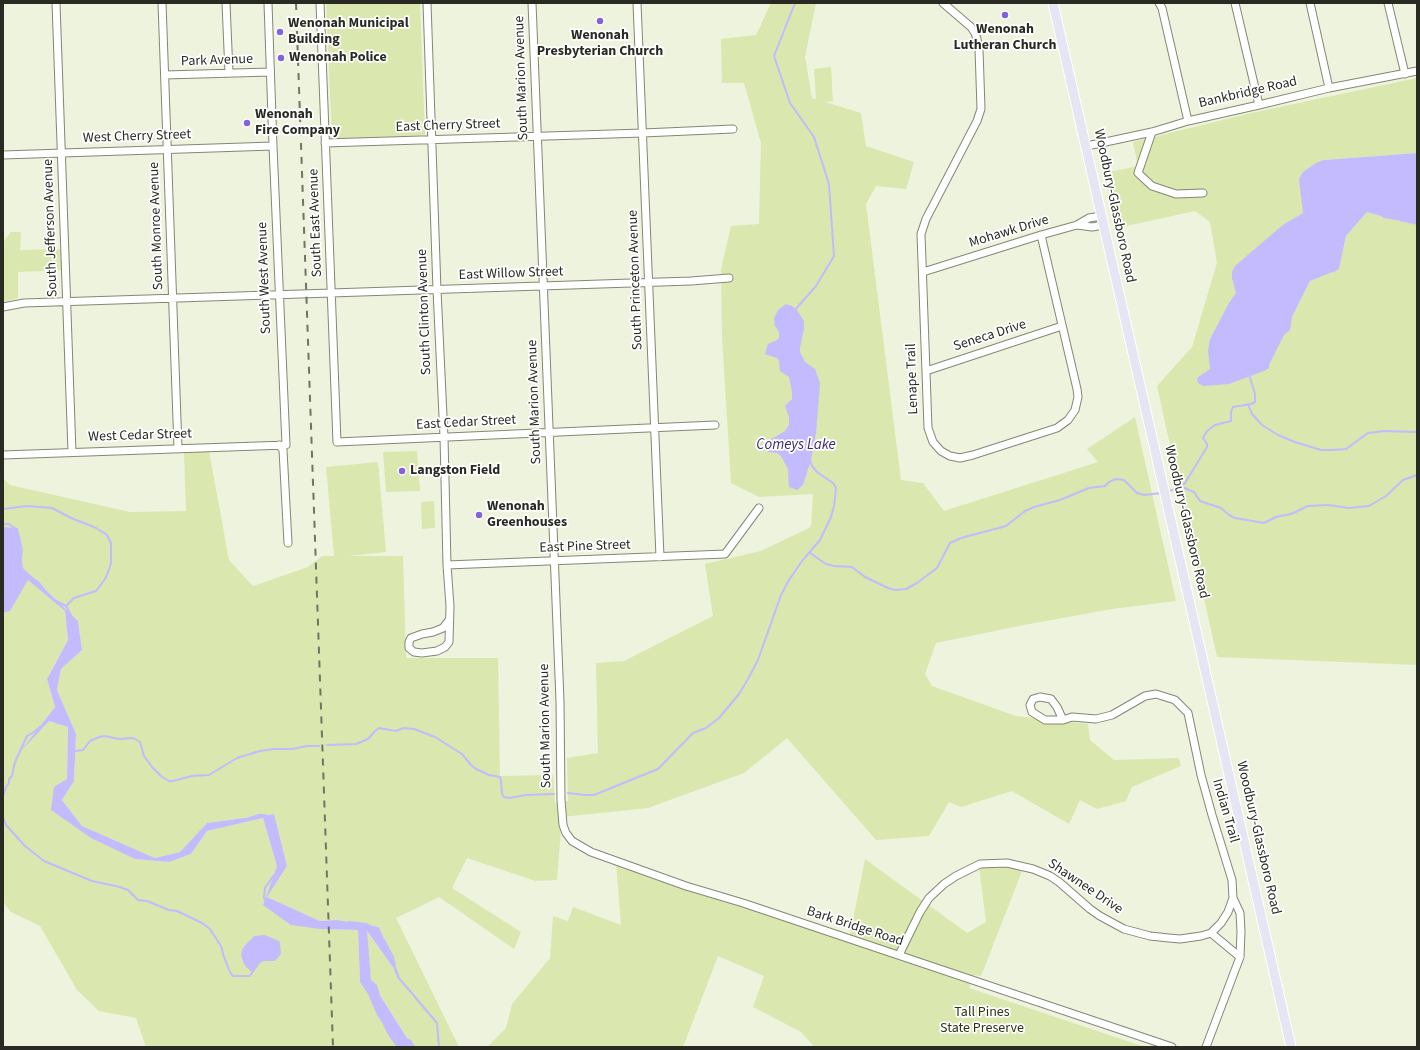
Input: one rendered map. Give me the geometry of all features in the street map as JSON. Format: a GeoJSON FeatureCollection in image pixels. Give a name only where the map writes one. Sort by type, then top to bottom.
{"type":"FeatureCollection","features":[{"type":"Feature","properties":{"kind":"main road","name":"Woodbury-Glassboro Road"},"geometry":{"type":"LineString","coordinates":[[1053,3],[1087,146],[1101,216],[1291,1047]]}},
{"type":"Feature","properties":{"kind":"street","name":"South Jefferson Avenue"},"geometry":{"type":"LineString","coordinates":[[56,3],[72,452]]}},
{"type":"Feature","properties":{"kind":"street","name":"South Monroe Avenue"},"geometry":{"type":"LineString","coordinates":[[162,3],[178,448]]}},
{"type":"Feature","properties":{"kind":"street"},"geometry":{"type":"LineString","coordinates":[[226,3],[228,74]]}},
{"type":"Feature","properties":{"kind":"street","name":"South West Avenue"},"geometry":{"type":"LineString","coordinates":[[268,3],[286,445],[279,445]]}},
{"type":"Feature","properties":{"kind":"street","name":"South East Avenue"},"geometry":{"type":"LineString","coordinates":[[320,3],[337,442]]}},
{"type":"Feature","properties":{"kind":"street","name":"South Clinton Avenue"},"geometry":{"type":"LineString","coordinates":[[427,3],[431,140],[444,437],[446,565],[450,606],[449,642],[445,647],[437,651],[422,653],[414,652],[409,648],[411,638],[443,628],[449,620]]}},
{"type":"Feature","properties":{"kind":"street","name":"South Marion Avenue"},"geometry":{"type":"LineString","coordinates":[[532,3],[560,701],[561,800]]}},
{"type":"Feature","properties":{"kind":"street","name":"South Princeton Avenue"},"geometry":{"type":"LineString","coordinates":[[637,3],[656,428],[660,557]]}},
{"type":"Feature","properties":{"kind":"street","name":"Lenape Trail"},"geometry":{"type":"LineString","coordinates":[[943,3],[971,27],[977,39],[979,49],[981,109],[977,121],[922,227],[921,234],[928,428],[933,442],[941,451],[950,456],[960,458],[973,455],[1057,428],[1072,416],[1077,404],[1078,397],[1041,235]]}},
{"type":"Feature","properties":{"kind":"street"},"geometry":{"type":"LineString","coordinates":[[1159,3],[1162,8],[1188,121]]}},
{"type":"Feature","properties":{"kind":"street"},"geometry":{"type":"LineString","coordinates":[[1235,3],[1260,105]]}},
{"type":"Feature","properties":{"kind":"street"},"geometry":{"type":"LineString","coordinates":[[1310,3],[1329,88]]}},
{"type":"Feature","properties":{"kind":"street"},"geometry":{"type":"LineString","coordinates":[[1388,3],[1404,74]]}},
{"type":"Feature","properties":{"kind":"street","name":"Bankbridge Road"},"geometry":{"type":"LineString","coordinates":[[1087,146],[1152,132],[1188,121],[1329,88],[1417,71]]}},
{"type":"Feature","properties":{"kind":"street","name":"Park Avenue"},"geometry":{"type":"LineString","coordinates":[[165,75],[270,72]]}},
{"type":"Feature","properties":{"kind":"street","name":"East Cherry Street"},"geometry":{"type":"LineString","coordinates":[[326,143],[733,129]]}},
{"type":"Feature","properties":{"kind":"street"},"geometry":{"type":"LineString","coordinates":[[1152,132],[1138,173],[1152,186],[1176,194],[1203,193]]}},
{"type":"Feature","properties":{"kind":"street","name":"West Cherry Street"},"geometry":{"type":"LineString","coordinates":[[3,155],[273,146]]}},
{"type":"Feature","properties":{"kind":"street","name":"Mohawk Drive"},"geometry":{"type":"LineString","coordinates":[[923,272],[1077,225],[1089,218],[1101,216]]}},
{"type":"Feature","properties":{"kind":"street"},"geometry":{"type":"LineString","coordinates":[[1077,225],[1092,227],[1104,225]]}},
{"type":"Feature","properties":{"kind":"street","name":"East Willow Street"},"geometry":{"type":"LineString","coordinates":[[3,307],[24,303],[173,299],[279,294],[331,294],[691,281],[729,278]]}},
{"type":"Feature","properties":{"kind":"street","name":"Seneca Drive"},"geometry":{"type":"LineString","coordinates":[[926,371],[1062,326]]}},
{"type":"Feature","properties":{"kind":"street","name":"East Cedar Street"},"geometry":{"type":"LineString","coordinates":[[337,442],[715,425]]}},
{"type":"Feature","properties":{"kind":"street"},"geometry":{"type":"LineString","coordinates":[[279,445],[283,450],[288,543]]}},
{"type":"Feature","properties":{"kind":"street","name":"West Cedar Street"},"geometry":{"type":"LineString","coordinates":[[3,455],[279,445]]}},
{"type":"Feature","properties":{"kind":"street","name":"East Pine Street"},"geometry":{"type":"LineString","coordinates":[[446,565],[725,554],[759,508]]}},
{"type":"Feature","properties":{"kind":"street","name":"Indian Trail"},"geometry":{"type":"LineString","coordinates":[[1063,720],[1057,707],[1051,699],[1040,697],[1033,699],[1030,705],[1032,712],[1045,720],[1063,720],[1072,717],[1096,719],[1112,715],[1145,696],[1156,694],[1174,699],[1188,713],[1201,775],[1232,880],[1233,898],[1240,913],[1242,931],[1240,957],[1206,1047]]}},
{"type":"Feature","properties":{"kind":"street","name":"Bark Bridge Road"},"geometry":{"type":"LineString","coordinates":[[561,800],[563,825],[566,833],[572,840],[591,852],[686,886],[899,955],[1172,1047]]}},
{"type":"Feature","properties":{"kind":"street","name":"Shawnee Drive"},"geometry":{"type":"LineString","coordinates":[[899,955],[920,912],[929,898],[944,884],[980,864],[1007,863],[1033,868],[1059,882],[1100,916],[1129,931],[1150,936],[1180,939],[1211,933]]}},
{"type":"Feature","properties":{"kind":"street"},"geometry":{"type":"LineString","coordinates":[[1233,898],[1228,912],[1221,923],[1211,933],[1240,957]]}},
{"type":"Feature","properties":{"kind":"green space"},"geometry":{"type":"Polygon","coordinates":[[[326,3],[420,3],[425,135],[332,139],[326,3]]]}},
{"type":"Feature","properties":{"kind":"green space"},"geometry":{"type":"Polygon","coordinates":[[[771,3],[816,3],[805,57],[812,98],[816,99],[814,69],[831,67],[833,101],[825,102],[861,113],[866,146],[914,162],[906,189],[876,186],[866,204],[901,480],[923,483],[944,511],[1098,462],[1087,449],[1135,417],[1176,601],[1112,609],[936,643],[925,674],[932,686],[1016,716],[1088,724],[1090,740],[1114,760],[1179,758],[1181,766],[1132,787],[1126,801],[1097,809],[1080,800],[1069,824],[1012,791],[961,807],[949,802],[929,836],[876,840],[787,738],[744,773],[648,808],[562,817],[557,880],[536,881],[467,858],[452,888],[521,932],[514,949],[439,897],[396,918],[459,1047],[413,1047],[371,980],[366,930],[398,974],[379,927],[337,920],[320,921],[267,897],[287,866],[274,814],[207,823],[180,852],[155,858],[82,826],[62,800],[74,781],[76,734],[57,690],[61,669],[82,650],[78,621],[23,568],[18,528],[3,527],[3,478],[10,485],[130,512],[186,511],[184,452],[209,451],[229,560],[253,586],[308,567],[322,556],[334,556],[326,467],[378,462],[386,552],[348,556],[403,556],[406,658],[498,658],[500,776],[553,775],[555,803],[568,801],[567,758],[598,753],[596,663],[624,661],[713,616],[705,564],[761,551],[811,527],[813,494],[759,497],[731,483],[722,336],[721,269],[731,226],[759,224],[761,143],[744,83],[722,83],[721,39],[756,35],[771,3]]]}},
{"type":"Feature","properties":{"kind":"green space"},"geometry":{"type":"Polygon","coordinates":[[[1417,78],[1417,153],[1324,160],[1303,213],[1284,224],[1236,293],[1210,339],[1266,370],[1310,281],[1339,269],[1346,236],[1367,212],[1417,225],[1417,665],[1217,657],[1157,386],[1192,347],[1217,263],[1210,222],[1195,211],[1122,227],[1109,172],[1138,166],[1133,142],[1251,113],[1417,78]]]}},
{"type":"Feature","properties":{"kind":"green space"},"geometry":{"type":"Polygon","coordinates":[[[11,232],[21,232],[20,250],[64,249],[64,270],[18,272],[18,298],[3,302],[3,242],[11,232]]]}},
{"type":"Feature","properties":{"kind":"green space","name":"Langston Field"},"geometry":{"type":"Polygon","coordinates":[[[417,451],[420,491],[386,492],[383,452],[417,451]]]}},
{"type":"Feature","properties":{"kind":"green space"},"geometry":{"type":"Polygon","coordinates":[[[434,501],[435,528],[422,529],[421,502],[434,501]]]}},
{"type":"Feature","properties":{"kind":"green space"},"geometry":{"type":"Polygon","coordinates":[[[28,579],[65,611],[68,640],[47,679],[55,707],[23,747],[49,721],[68,727],[67,779],[51,810],[135,859],[168,862],[191,854],[207,831],[263,818],[277,866],[263,905],[320,929],[358,930],[360,982],[404,1047],[146,1047],[136,1018],[99,1011],[77,990],[40,926],[11,912],[3,902],[3,613],[10,611],[28,579]]]}},
{"type":"Feature","properties":{"kind":"green space","name":"Tall Pines State Preserve"},"geometry":{"type":"Polygon","coordinates":[[[865,859],[967,933],[986,922],[979,867],[1024,866],[981,976],[974,975],[969,988],[1145,1047],[814,1047],[801,1032],[753,1007],[764,976],[718,956],[683,1047],[487,1047],[506,1028],[512,1004],[550,958],[553,916],[568,921],[573,907],[621,925],[616,863],[849,940],[865,859]]]}},
{"type":"Feature","properties":{"kind":"water"},"geometry":{"type":"Polygon","coordinates":[[[1417,153],[1417,225],[1384,218],[1367,212],[1346,236],[1339,269],[1310,281],[1292,317],[1290,330],[1284,335],[1269,365],[1269,368],[1229,384],[1204,386],[1198,383],[1197,378],[1210,369],[1208,350],[1210,339],[1236,293],[1232,272],[1235,266],[1284,224],[1303,213],[1299,179],[1303,172],[1316,163],[1324,160],[1417,153]]]}},
{"type":"Feature","properties":{"kind":"water","name":"Comeys Lake"},"geometry":{"type":"Polygon","coordinates":[[[786,304],[796,309],[804,321],[800,352],[805,362],[815,369],[820,383],[816,433],[811,460],[803,485],[797,490],[789,487],[788,469],[781,456],[777,453],[768,452],[766,448],[770,440],[785,431],[789,425],[789,417],[785,406],[792,399],[789,377],[780,371],[779,361],[777,358],[765,354],[768,344],[779,338],[779,332],[775,326],[774,318],[778,310],[786,304]]]}},
{"type":"Feature","properties":{"kind":"water"},"geometry":{"type":"Polygon","coordinates":[[[3,527],[18,528],[23,568],[78,621],[82,650],[61,669],[57,690],[76,734],[74,781],[62,800],[82,826],[155,858],[180,852],[207,823],[274,814],[287,866],[267,897],[320,921],[337,920],[379,927],[400,977],[367,931],[371,980],[377,985],[380,995],[407,1038],[411,1040],[415,1047],[396,1046],[387,1033],[368,994],[360,982],[358,930],[320,929],[291,925],[263,905],[277,866],[263,818],[207,831],[191,854],[169,862],[135,859],[91,838],[51,810],[54,787],[67,779],[68,727],[49,721],[18,754],[55,707],[47,679],[68,640],[65,611],[28,580],[10,611],[3,613],[3,527]]]}},
{"type":"Feature","properties":{"kind":"water"},"geometry":{"type":"Polygon","coordinates":[[[265,935],[279,941],[281,954],[275,961],[263,961],[260,963],[253,973],[246,967],[241,954],[243,948],[254,936],[265,935]]]}},
{"type":"Feature","properties":{"kind":"waterway"},"geometry":{"type":"LineString","coordinates":[[794,311],[816,286],[834,256],[829,184],[814,137],[790,103],[774,56],[795,3]]}},
{"type":"Feature","properties":{"kind":"waterway"},"geometry":{"type":"LineString","coordinates":[[1168,491],[1178,489],[1185,483],[1207,447],[1207,444],[1203,438],[1207,431],[1215,425],[1231,421],[1231,412],[1233,407],[1255,402],[1255,394],[1249,374]]}},
{"type":"Feature","properties":{"kind":"waterway"},"geometry":{"type":"LineString","coordinates":[[1248,404],[1252,414],[1262,425],[1278,435],[1321,450],[1346,449],[1368,433],[1385,431],[1417,432]]}},
{"type":"Feature","properties":{"kind":"waterway"},"geometry":{"type":"LineString","coordinates":[[568,793],[594,795],[658,769],[693,733],[706,728],[719,718],[739,694],[758,660],[781,595],[802,561],[820,540],[831,517],[836,488],[833,483],[817,472],[812,466],[810,460]]}},
{"type":"Feature","properties":{"kind":"waterway"},"geometry":{"type":"LineString","coordinates":[[1182,487],[1194,492],[1200,501],[1221,508],[1235,518],[1264,523],[1276,517],[1291,514],[1308,506],[1328,505],[1349,508],[1369,506],[1386,496],[1403,480],[1417,475]]}},
{"type":"Feature","properties":{"kind":"waterway"},"geometry":{"type":"LineString","coordinates":[[810,553],[826,564],[852,567],[865,577],[888,588],[895,590],[906,589],[917,583],[937,568],[950,543],[961,538],[1006,526],[1025,511],[1034,507],[1060,500],[1089,488],[1105,486],[1109,482],[1116,479],[1124,480],[1137,493],[1144,495],[1161,493]]}},
{"type":"Feature","properties":{"kind":"waterway"},"geometry":{"type":"LineString","coordinates":[[3,509],[27,506],[52,508],[71,518],[94,527],[106,534],[108,537],[111,543],[111,563],[105,579],[96,591],[74,598],[66,606]]}},
{"type":"Feature","properties":{"kind":"waterway"},"geometry":{"type":"LineString","coordinates":[[3,524],[9,524],[16,529]]}},
{"type":"Feature","properties":{"kind":"waterway"},"geometry":{"type":"LineString","coordinates":[[18,533],[22,550],[21,558]]}},
{"type":"Feature","properties":{"kind":"waterway"},"geometry":{"type":"LineString","coordinates":[[30,576],[43,588]]}},
{"type":"Feature","properties":{"kind":"waterway"},"geometry":{"type":"LineString","coordinates":[[56,601],[66,606],[71,615]]}},
{"type":"Feature","properties":{"kind":"waterway"},"geometry":{"type":"LineString","coordinates":[[3,796],[9,783],[9,779],[12,776],[15,762],[27,736],[41,726]]}},
{"type":"Feature","properties":{"kind":"waterway"},"geometry":{"type":"LineString","coordinates":[[327,745],[356,744],[368,739],[379,728],[396,731],[403,728],[414,729],[435,737],[462,754],[476,769],[489,775],[500,777],[502,794],[504,797],[510,798],[526,795],[554,794]]}},
{"type":"Feature","properties":{"kind":"waterway"},"geometry":{"type":"LineString","coordinates":[[75,751],[83,750],[90,741],[99,737],[105,736],[118,739],[133,738],[140,742],[144,756],[152,767],[162,777],[169,781],[173,781],[192,776],[209,775],[237,758],[260,751],[319,746]]}},
{"type":"Feature","properties":{"kind":"waterway"},"geometry":{"type":"LineString","coordinates":[[250,818],[265,815]]}},
{"type":"Feature","properties":{"kind":"waterway"},"geometry":{"type":"LineString","coordinates":[[3,817],[6,825],[25,846],[44,861],[92,881],[128,890],[138,900],[147,901],[169,910],[177,911],[202,923],[210,929],[221,946],[224,957],[233,976],[250,976],[253,971]]}},
{"type":"Feature","properties":{"kind":"waterway"},"geometry":{"type":"LineString","coordinates":[[265,901],[265,888],[274,875]]}},
{"type":"Feature","properties":{"kind":"waterway"},"geometry":{"type":"LineString","coordinates":[[349,922],[366,924],[370,926]]}},
{"type":"Feature","properties":{"kind":"waterway"},"geometry":{"type":"LineString","coordinates":[[384,940],[393,957],[395,965]]}},
{"type":"Feature","properties":{"kind":"waterway"},"geometry":{"type":"LineString","coordinates":[[395,969],[398,977],[437,1023],[439,1047]]}},
{"type":"Feature","properties":{"kind":"railway"},"geometry":{"type":"LineString","coordinates":[[296,3],[333,1047]]}},
{"type":"Feature","properties":{"kind":"place","name":"Wenonah Lutheran Church"},"geometry":{"type":"Point","coordinates":[1005,15]}},
{"type":"Feature","properties":{"kind":"place","name":"Wenonah Presbyterian Church"},"geometry":{"type":"Point","coordinates":[600,21]}},
{"type":"Feature","properties":{"kind":"place","name":"Wenonah Municipal Building"},"geometry":{"type":"Point","coordinates":[280,32]}},
{"type":"Feature","properties":{"kind":"place","name":"Wenonah Police"},"geometry":{"type":"Point","coordinates":[281,58]}},
{"type":"Feature","properties":{"kind":"place","name":"Wenonah Fire Company"},"geometry":{"type":"Point","coordinates":[247,123]}},
{"type":"Feature","properties":{"kind":"place","name":"Langston Field"},"geometry":{"type":"Point","coordinates":[402,471]}},
{"type":"Feature","properties":{"kind":"place","name":"Wenonah Greenhouses"},"geometry":{"type":"Point","coordinates":[479,515]}}]}
